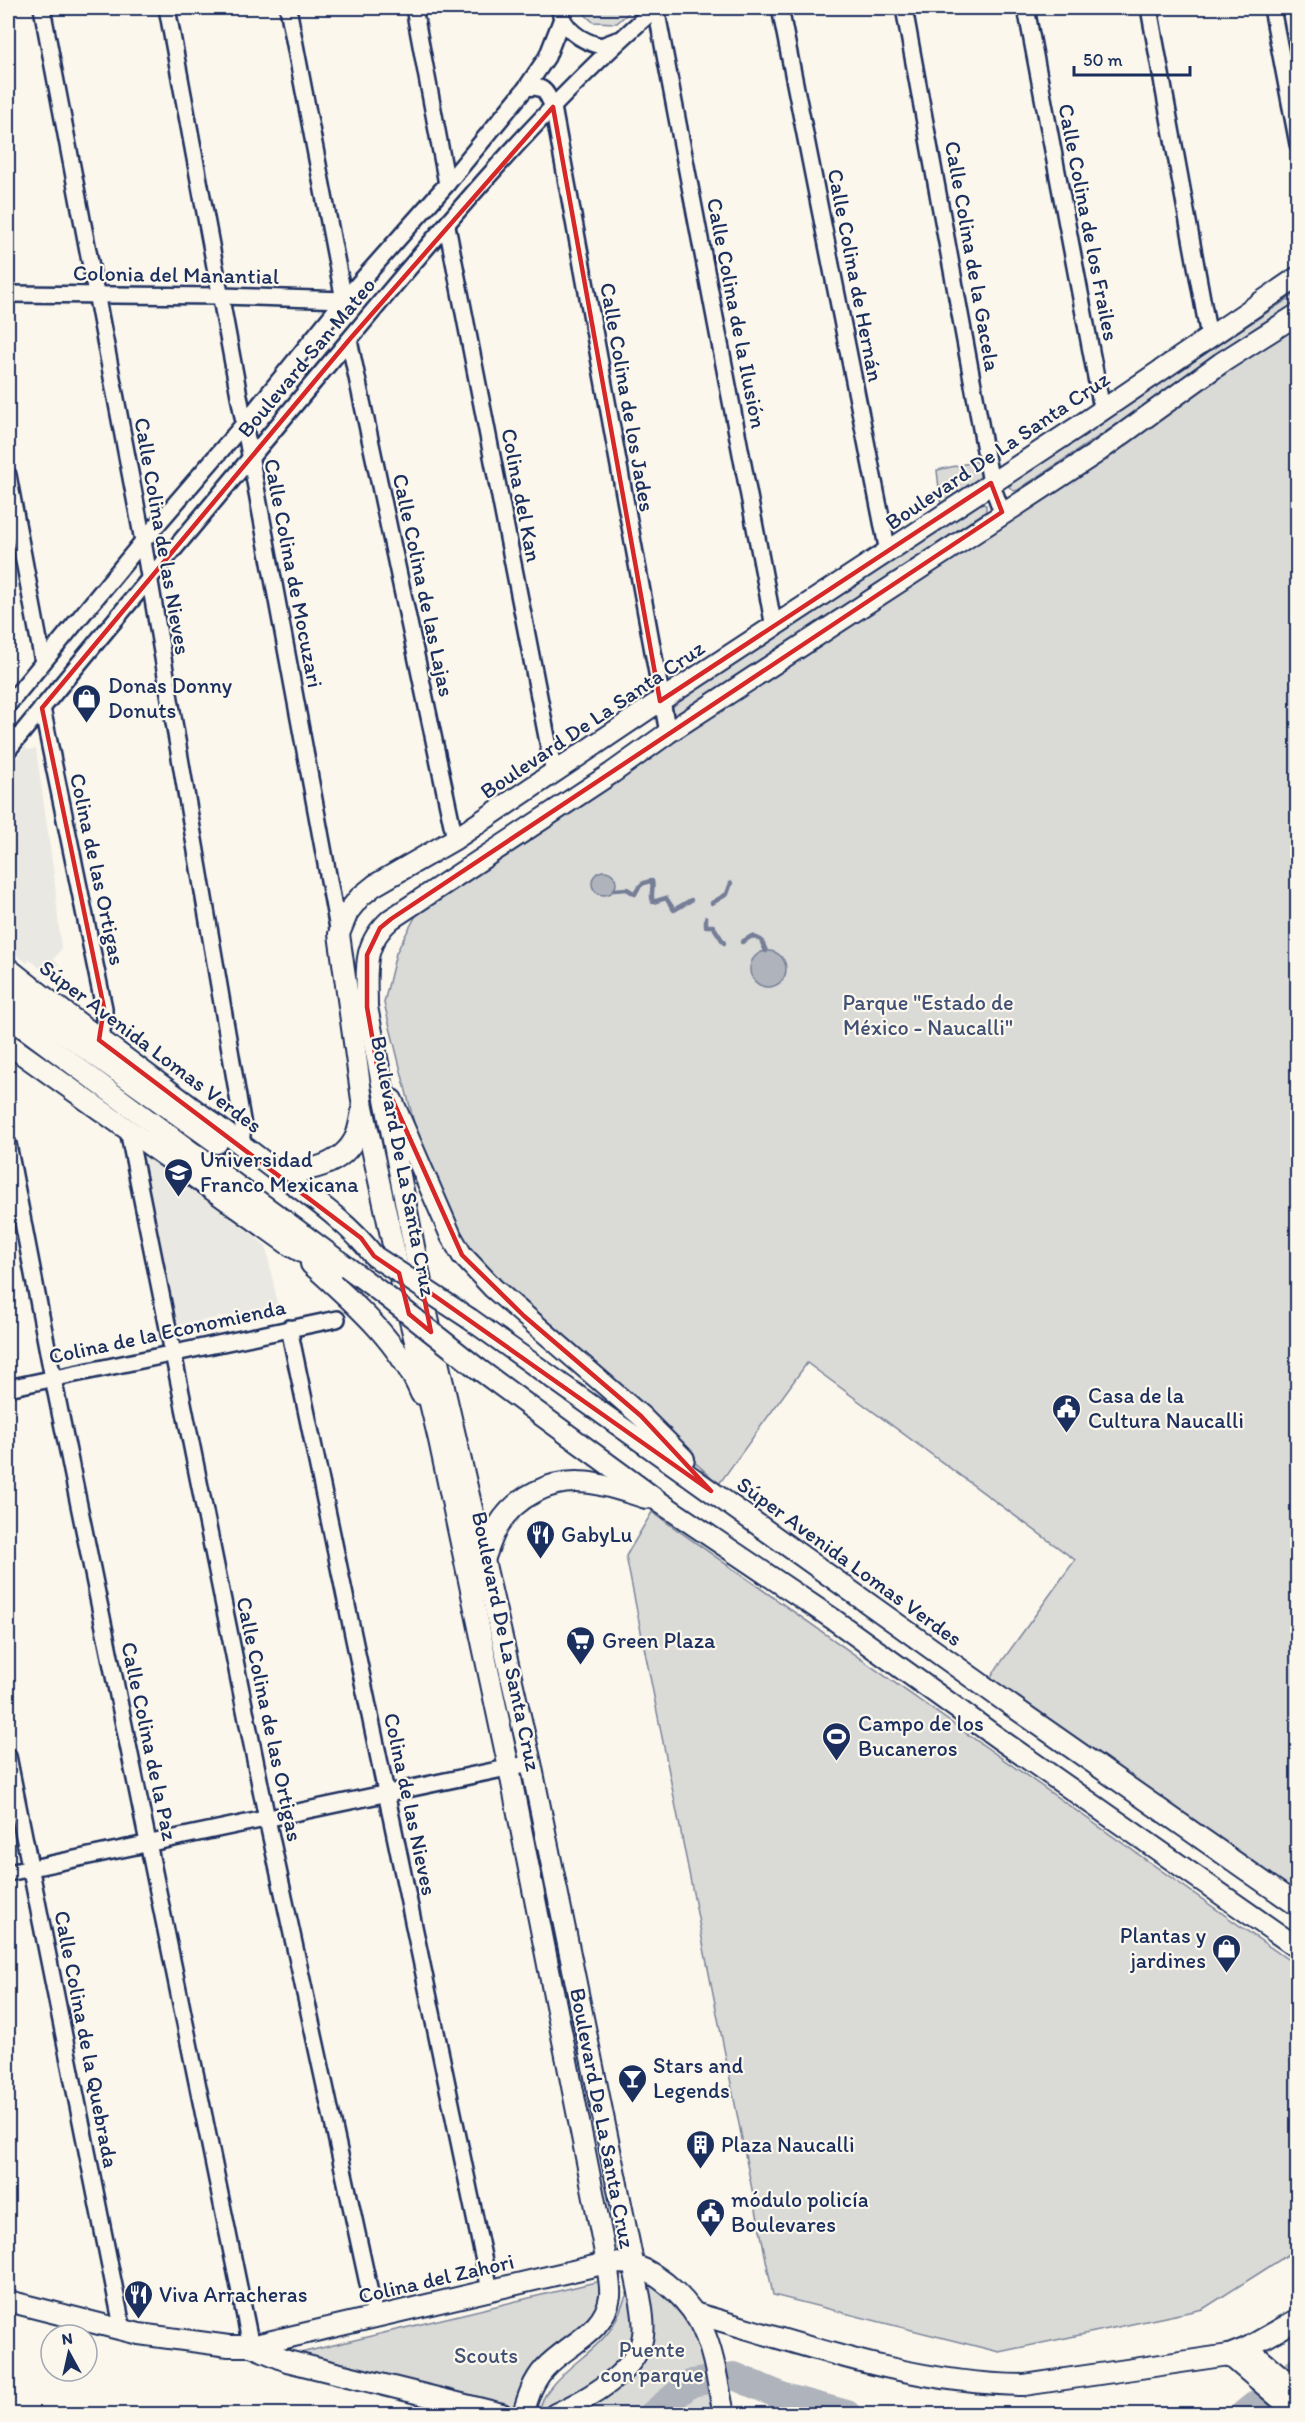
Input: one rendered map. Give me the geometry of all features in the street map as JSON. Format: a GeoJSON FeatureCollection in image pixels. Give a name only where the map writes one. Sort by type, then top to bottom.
{"type":"FeatureCollection","features":[{"type":"Feature","properties":{"kind":"main road","name":"Boulevard De La Santa Cruz"},"geometry":{"type":"LineString","coordinates":[[524,2415],[531,2390],[546,2367],[586,2336],[606,2311],[610,2295],[607,2264],[509,1767],[439,1440],[363,1107],[339,934],[348,912],[360,897],[375,885],[455,839],[1298,277]]}},
{"type":"Feature","properties":{"kind":"main road","name":"Boulevard De La Santa Cruz"},"geometry":{"type":"LineString","coordinates":[[555,2415],[577,2403],[632,2363],[639,2351],[644,2334],[643,2319],[531,1763],[429,1323],[367,1007],[367,955],[381,928],[401,912],[1002,512],[1095,454],[1221,363],[1298,314]]}},
{"type":"Feature","properties":{"kind":"main road","name":"Súper Avenida Lomas Verdes"},"geometry":{"type":"LineString","coordinates":[[8,968],[99,1040],[241,1144],[361,1238],[376,1257]]}},
{"type":"Feature","properties":{"kind":"main road","name":"Súper Avenida Lomas Verdes"},"geometry":{"type":"LineString","coordinates":[[8,993],[376,1257],[470,1318],[1298,1906]]}},
{"type":"Feature","properties":{"kind":"main road"},"geometry":{"type":"LineString","coordinates":[[8,1016],[661,1503],[833,1620],[1298,1948]]}},
{"type":"Feature","properties":{"kind":"main road"},"geometry":{"type":"LineString","coordinates":[[8,1044],[291,1246],[359,1308],[384,1336],[404,1364],[419,1389],[439,1440]]}},
{"type":"Feature","properties":{"kind":"main road"},"geometry":{"type":"LineString","coordinates":[[377,1065],[451,1236],[462,1255],[516,1309],[641,1416],[686,1461],[711,1491]]}},
{"type":"Feature","properties":{"kind":"main road"},"geometry":{"type":"LineString","coordinates":[[279,1174],[311,1169],[337,1158],[348,1149],[357,1135],[363,1107]]}},
{"type":"Feature","properties":{"kind":"main road"},"geometry":{"type":"LineString","coordinates":[[291,1246],[384,1295]]}},
{"type":"Feature","properties":{"kind":"main road"},"geometry":{"type":"LineString","coordinates":[[484,1560],[497,1527],[509,1510],[524,1497],[556,1482],[573,1480],[595,1483],[661,1503]]}},
{"type":"Feature","properties":{"kind":"main road","name":"Colina del Zahori"},"geometry":{"type":"LineString","coordinates":[[251,2346],[607,2264],[633,2264]]}},
{"type":"Feature","properties":{"kind":"main road","name":"Boulevard De La Santa Cruz"},"geometry":{"type":"LineString","coordinates":[[633,2264],[655,2276],[694,2313],[704,2330],[724,2415]]}},
{"type":"Feature","properties":{"kind":"main road"},"geometry":{"type":"LineString","coordinates":[[8,2301],[123,2331],[229,2346],[251,2346],[287,2361],[502,2415]]}},
{"type":"Feature","properties":{"kind":"main road"},"geometry":{"type":"LineString","coordinates":[[694,2313],[887,2368],[990,2385],[1024,2385],[1229,2355],[1247,2348],[1298,2319]]}},
{"type":"Feature","properties":{"kind":"main road"},"geometry":{"type":"LineString","coordinates":[[1247,2348],[1266,2363],[1291,2404]]}},
{"type":"Feature","properties":{"kind":"main road"},"geometry":{"type":"LineString","coordinates":[[1229,2355],[1247,2372],[1291,2404]]}},
{"type":"Feature","properties":{"kind":"street","name":"Calle Colina de las Nieves"},"geometry":{"type":"LineString","coordinates":[[42,8],[149,580],[243,1126],[241,1144]]}},
{"type":"Feature","properties":{"kind":"street","name":"Calle Colina de Mocuzari"},"geometry":{"type":"LineString","coordinates":[[167,8],[339,934]]}},
{"type":"Feature","properties":{"kind":"street"},"geometry":{"type":"LineString","coordinates":[[288,8],[344,300]]}},
{"type":"Feature","properties":{"kind":"street"},"geometry":{"type":"LineString","coordinates":[[414,8],[447,184]]}},
{"type":"Feature","properties":{"kind":"street","name":"Boulevard San Mateo"},"geometry":{"type":"LineString","coordinates":[[8,750],[349,340],[447,226],[553,107],[620,39],[656,8]]}},
{"type":"Feature","properties":{"kind":"street","name":"Calle Colina de la Ilusión"},"geometry":{"type":"LineString","coordinates":[[656,8],[774,627]]}},
{"type":"Feature","properties":{"kind":"street","name":"Calle Colina de Hernán"},"geometry":{"type":"LineString","coordinates":[[780,8],[888,552]]}},
{"type":"Feature","properties":{"kind":"street","name":"Calle Colina de la Gacela"},"geometry":{"type":"LineString","coordinates":[[904,8],[991,483],[1002,512]]}},
{"type":"Feature","properties":{"kind":"street","name":"Calle Colina de los Frailes"},"geometry":{"type":"LineString","coordinates":[[1026,8],[1102,409]]}},
{"type":"Feature","properties":{"kind":"street"},"geometry":{"type":"LineString","coordinates":[[1149,8],[1209,337]]}},
{"type":"Feature","properties":{"kind":"street"},"geometry":{"type":"LineString","coordinates":[[1272,8],[1298,144]]}},
{"type":"Feature","properties":{"kind":"street"},"geometry":{"type":"LineString","coordinates":[[560,14],[581,39],[590,43],[601,46],[620,39]]}},
{"type":"Feature","properties":{"kind":"street","name":"Boulevard San Mateo"},"geometry":{"type":"LineString","coordinates":[[8,705],[142,541],[243,425],[344,300],[447,184],[526,88],[547,57],[560,14]]}},
{"type":"Feature","properties":{"kind":"street"},"geometry":{"type":"LineString","coordinates":[[526,88],[537,86],[543,89],[553,107]]}},
{"type":"Feature","properties":{"kind":"street","name":"Calle Colina de los Jades"},"geometry":{"type":"LineString","coordinates":[[553,107],[660,701],[668,733]]}},
{"type":"Feature","properties":{"kind":"street","name":"Colina del Kan"},"geometry":{"type":"LineString","coordinates":[[447,226],[554,773]]}},
{"type":"Feature","properties":{"kind":"street","name":"Colonia del Manantial"},"geometry":{"type":"LineString","coordinates":[[8,294],[221,296],[344,300]]}},
{"type":"Feature","properties":{"kind":"street","name":"Calle Colina de las Lajas"},"geometry":{"type":"LineString","coordinates":[[349,340],[455,839]]}},
{"type":"Feature","properties":{"kind":"street"},"geometry":{"type":"LineString","coordinates":[[8,475],[44,662]]}},
{"type":"Feature","properties":{"kind":"street","name":"Colina de las Ortigas"},"geometry":{"type":"LineString","coordinates":[[42,708],[104,1008],[104,1023],[99,1040]]}},
{"type":"Feature","properties":{"kind":"street","name":"Calle Colina de las Ortigas"},"geometry":{"type":"LineString","coordinates":[[128,1130],[267,1819],[375,2316]]}},
{"type":"Feature","properties":{"kind":"street","name":"Calle Colina de la Paz"},"geometry":{"type":"LineString","coordinates":[[8,1144],[53,1378],[251,2346]]}},
{"type":"Feature","properties":{"kind":"street","name":"Colina de la Economienda"},"geometry":{"type":"LineString","coordinates":[[8,1388],[337,1319]]}},
{"type":"Feature","properties":{"kind":"street","name":"Colina de las Nieves"},"geometry":{"type":"LineString","coordinates":[[289,1328],[490,2290]]}},
{"type":"Feature","properties":{"kind":"street","name":"Calle Colina de la Quebrada"},"geometry":{"type":"LineString","coordinates":[[8,1756],[123,2331]]}},
{"type":"Feature","properties":{"kind":"street"},"geometry":{"type":"LineString","coordinates":[[8,1873],[531,1763]]}},
{"type":"Feature","properties":{"kind":"highlighted area"},"geometry":{"type":"Polygon","coordinates":[[[553,107],[660,701],[991,483],[1002,512],[391,919],[380,928],[367,955],[367,1007],[377,1065],[462,1255],[524,1316],[641,1416],[711,1491],[422,1287],[431,1332],[409,1314],[399,1273],[374,1256],[361,1238],[99,1040],[104,1008],[42,708],[349,340],[553,107]]]}},
{"type":"Feature","properties":{"kind":"shaded area"},"geometry":{"type":"Polygon","coordinates":[[[26,746],[27,750],[36,749],[54,875],[61,949],[54,959],[60,965],[40,968],[29,959],[27,963],[8,948],[8,769],[26,746]]]}},
{"type":"Feature","properties":{"kind":"shaded area"},"geometry":{"type":"Polygon","coordinates":[[[604,871],[609,872],[615,878],[615,888],[609,894],[604,895],[599,894],[593,888],[592,883],[593,878],[599,872],[604,871]]]}},
{"type":"Feature","properties":{"kind":"shaded area"},"geometry":{"type":"Polygon","coordinates":[[[768,951],[781,956],[786,969],[781,982],[768,987],[755,982],[750,969],[755,956],[768,951]]]}},
{"type":"Feature","properties":{"kind":"shaded area","name":"Universidad Franco Mexicana"},"geometry":{"type":"Polygon","coordinates":[[[146,1145],[266,1246],[278,1307],[177,1325],[138,1151],[146,1145]]]}},
{"type":"Feature","properties":{"kind":"green space"},"geometry":{"type":"Polygon","coordinates":[[[578,8],[634,8],[617,23],[593,22],[578,8]]]}},
{"type":"Feature","properties":{"kind":"green space"},"geometry":{"type":"Polygon","coordinates":[[[1297,293],[1297,305],[1018,490],[1014,491],[1009,487],[1017,477],[1297,293]]]}},
{"type":"Feature","properties":{"kind":"green space","name":"Parque \"Estado de México - Naucalli\""},"geometry":{"type":"Polygon","coordinates":[[[1297,323],[1297,1906],[984,1686],[1075,1560],[807,1363],[719,1484],[478,1268],[420,1147],[384,1003],[396,953],[420,908],[507,854],[641,761],[1297,323]]]}},
{"type":"Feature","properties":{"kind":"green space"},"geometry":{"type":"Polygon","coordinates":[[[979,461],[982,479],[941,507],[937,470],[979,461]]]}},
{"type":"Feature","properties":{"kind":"green space"},"geometry":{"type":"Polygon","coordinates":[[[979,503],[986,505],[986,511],[674,719],[671,717],[670,707],[979,503]]]}},
{"type":"Feature","properties":{"kind":"green space","name":"Campo de los Bucaneros"},"geometry":{"type":"Polygon","coordinates":[[[652,1512],[1297,1966],[1297,2249],[1203,2309],[999,2352],[773,2295],[626,1556],[652,1512]]]}},
{"type":"Feature","properties":{"kind":"green space","name":"Puente con parque"},"geometry":{"type":"Polygon","coordinates":[[[637,2275],[658,2288],[700,2337],[716,2414],[539,2414],[542,2401],[549,2389],[610,2330],[637,2275]]]}},
{"type":"Feature","properties":{"kind":"green space","name":"Scouts"},"geometry":{"type":"Polygon","coordinates":[[[600,2281],[600,2306],[587,2324],[527,2378],[514,2409],[292,2355],[600,2281]]]}},
{"type":"Feature","properties":{"kind":"waterway"},"geometry":{"type":"LineString","coordinates":[[614,890],[627,889],[635,894],[641,885],[652,881],[653,902],[666,898],[674,910],[691,900]]}},
{"type":"Feature","properties":{"kind":"waterway"},"geometry":{"type":"LineString","coordinates":[[712,903],[727,894],[731,883]]}},
{"type":"Feature","properties":{"kind":"waterway"},"geometry":{"type":"LineString","coordinates":[[706,918],[706,926],[713,926],[724,943]]}},
{"type":"Feature","properties":{"kind":"waterway"},"geometry":{"type":"LineString","coordinates":[[742,942],[752,936],[761,940],[766,951]]}},
{"type":"Feature","properties":{"kind":"waterway"},"geometry":{"type":"LineString","coordinates":[[1244,2414],[1298,2371]]}},
{"type":"Feature","properties":{"kind":"waterway"},"geometry":{"type":"LineString","coordinates":[[653,2414],[691,2383],[734,2376],[784,2397],[847,2414]]}},
{"type":"Feature","properties":{"kind":"place","name":"Donas Donny Donuts"},"geometry":{"type":"Point","coordinates":[87,724]}},
{"type":"Feature","properties":{"kind":"place","name":"Universidad Franco Mexicana"},"geometry":{"type":"Point","coordinates":[179,1198]}},
{"type":"Feature","properties":{"kind":"place","name":"Casa de la Cultura Naucalli"},"geometry":{"type":"Point","coordinates":[1067,1434]}},
{"type":"Feature","properties":{"kind":"place","name":"GabyLu"},"geometry":{"type":"Point","coordinates":[540,1560]}},
{"type":"Feature","properties":{"kind":"place","name":"Green Plaza"},"geometry":{"type":"Point","coordinates":[581,1666]}},
{"type":"Feature","properties":{"kind":"place","name":"Campo de los Bucaneros"},"geometry":{"type":"Point","coordinates":[837,1762]}},
{"type":"Feature","properties":{"kind":"place","name":"Plantas y jardines"},"geometry":{"type":"Point","coordinates":[1227,1974]}},
{"type":"Feature","properties":{"kind":"place","name":"Stars and Legends"},"geometry":{"type":"Point","coordinates":[632,2104]}},
{"type":"Feature","properties":{"kind":"place","name":"Plaza Naucalli"},"geometry":{"type":"Point","coordinates":[700,2170]}},
{"type":"Feature","properties":{"kind":"place","name":"módulo policía Boulevares"},"geometry":{"type":"Point","coordinates":[710,2238]}},
{"type":"Feature","properties":{"kind":"place","name":"Viva Arracheras"},"geometry":{"type":"Point","coordinates":[138,2320]}}]}
